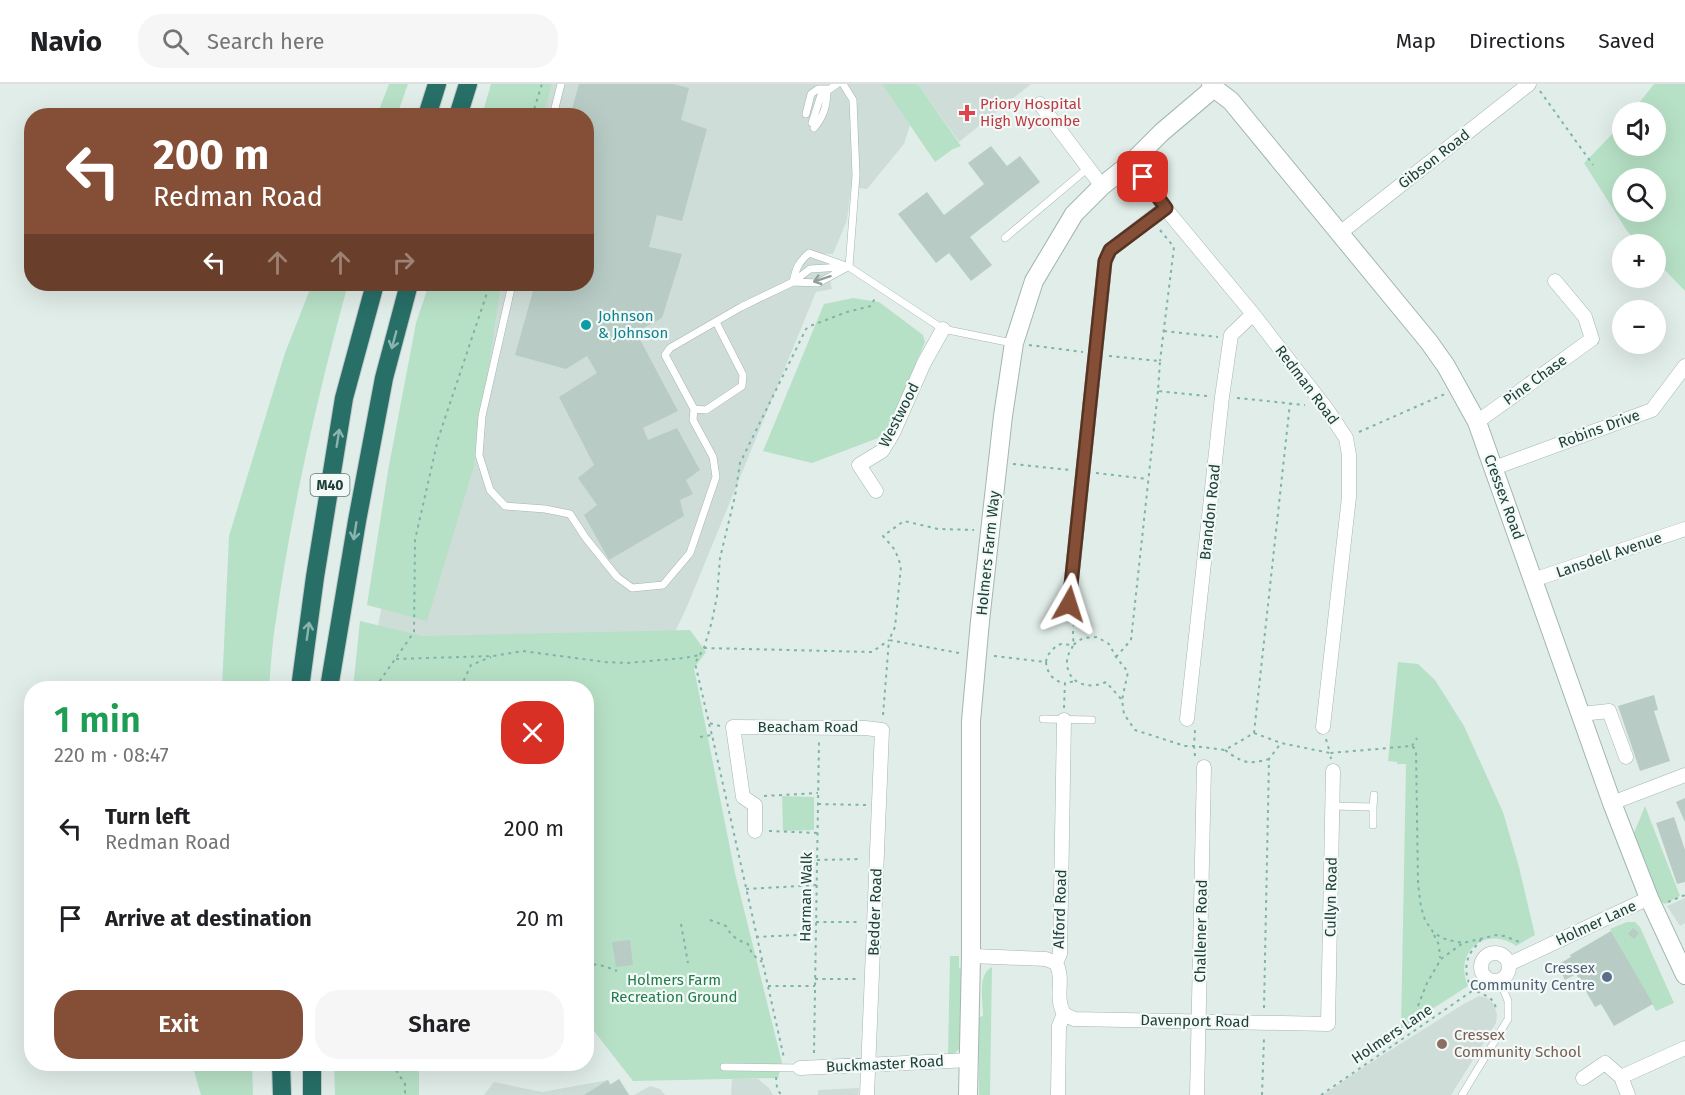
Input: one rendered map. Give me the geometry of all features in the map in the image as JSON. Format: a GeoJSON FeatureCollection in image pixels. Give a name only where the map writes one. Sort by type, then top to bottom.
{"type":"FeatureCollection","features":[{"type":"Feature","properties":{"kind":"highway"},"geometry":{"type":"LineString","coordinates":[[430,108],[437,84]]}},
{"type":"Feature","properties":{"kind":"highway"},"geometry":{"type":"LineString","coordinates":[[460,108],[468,84]]}},
{"type":"Feature","properties":{"kind":"highway","name":"M40"},"geometry":{"type":"LineString","coordinates":[[301,681],[344,398],[373,291]]}},
{"type":"Feature","properties":{"kind":"highway","name":"M40"},"geometry":{"type":"LineString","coordinates":[[330,681],[384,378],[407,291]]}},
{"type":"Feature","properties":{"kind":"highway"},"geometry":{"type":"LineString","coordinates":[[281,1071],[282,1095]]}},
{"type":"Feature","properties":{"kind":"highway"},"geometry":{"type":"LineString","coordinates":[[312,1071],[312,1095]]}},
{"type":"Feature","properties":{"kind":"street","name":"Gibson Road"},"geometry":{"type":"LineString","coordinates":[[1340,233],[1529,84]]}},
{"type":"Feature","properties":{"kind":"street","name":"Cressex Road"},"geometry":{"type":"LineString","coordinates":[[1213,86],[1231,100],[1446,366],[1477,422],[1612,803],[1649,898],[1685,975]]}},
{"type":"Feature","properties":{"kind":"street","name":"Holmers Farm Way"},"geometry":{"type":"LineString","coordinates":[[968,1095],[971,956],[971,721],[1003,416],[1014,343],[1034,280],[1074,214],[1213,86]]}},
{"type":"Feature","properties":{"kind":"street"},"geometry":{"type":"LineString","coordinates":[[1040,104],[1102,186]]}},
{"type":"Feature","properties":{"kind":"street","name":"Redman Road"},"geometry":{"type":"LineString","coordinates":[[1132,162],[1326,408],[1346,438],[1349,455],[1349,497],[1323,727]]}},
{"type":"Feature","properties":{"kind":"street"},"geometry":{"type":"LineString","coordinates":[[1069,604],[1105,261],[1110,250],[1166,208]]}},
{"type":"Feature","properties":{"kind":"street","name":"Pine Chase"},"geometry":{"type":"LineString","coordinates":[[1477,422],[1592,339],[1585,317],[1555,281]]}},
{"type":"Feature","properties":{"kind":"street"},"geometry":{"type":"LineString","coordinates":[[1231,339],[1231,335],[1253,314]]}},
{"type":"Feature","properties":{"kind":"street","name":"Westwood"},"geometry":{"type":"LineString","coordinates":[[876,491],[859,465],[882,451],[943,329]]}},
{"type":"Feature","properties":{"kind":"street","name":"Brandon Road"},"geometry":{"type":"LineString","coordinates":[[1187,719],[1222,397],[1231,339]]}},
{"type":"Feature","properties":{"kind":"street","name":"Robins Drive"},"geometry":{"type":"LineString","coordinates":[[1494,468],[1652,410],[1685,366]]}},
{"type":"Feature","properties":{"kind":"street","name":"Lansdell Avenue"},"geometry":{"type":"LineString","coordinates":[[1533,580],[1685,529]]}},
{"type":"Feature","properties":{"kind":"street"},"geometry":{"type":"LineString","coordinates":[[1581,714],[1609,711],[1626,756]]}},
{"type":"Feature","properties":{"kind":"street","name":"Alford Road"},"geometry":{"type":"LineString","coordinates":[[1058,1095],[1059,1026],[1064,1014],[1059,1006],[1060,971],[1056,963],[1060,954],[1064,720]]}},
{"type":"Feature","properties":{"kind":"street"},"geometry":{"type":"LineString","coordinates":[[718,728],[743,797],[755,805],[755,831]]}},
{"type":"Feature","properties":{"kind":"street","name":"Beacham Road"},"geometry":{"type":"LineString","coordinates":[[718,728],[882,730]]}},
{"type":"Feature","properties":{"kind":"street","name":"Bedder Road"},"geometry":{"type":"LineString","coordinates":[[867,1095],[882,730]]}},
{"type":"Feature","properties":{"kind":"street","name":"Challener Road"},"geometry":{"type":"LineString","coordinates":[[1197,1095],[1204,767]]}},
{"type":"Feature","properties":{"kind":"street","name":"Cullyn Road"},"geometry":{"type":"LineString","coordinates":[[1328,1024],[1333,771]]}},
{"type":"Feature","properties":{"kind":"street"},"geometry":{"type":"LineString","coordinates":[[1612,803],[1685,775]]}},
{"type":"Feature","properties":{"kind":"street","name":"Holmer Lane"},"geometry":{"type":"LineString","coordinates":[[1509,964],[1649,898]]}},
{"type":"Feature","properties":{"kind":"street"},"geometry":{"type":"LineString","coordinates":[[1491,953],[1501,953],[1509,964],[1506,977],[1500,981],[1493,981],[1485,977],[1481,968],[1483,959],[1491,953]]}},
{"type":"Feature","properties":{"kind":"street"},"geometry":{"type":"LineString","coordinates":[[971,956],[1046,959],[1056,963]]}},
{"type":"Feature","properties":{"kind":"street","name":"Davenport Road"},"geometry":{"type":"LineString","coordinates":[[1064,1014],[1074,1019],[1328,1024]]}},
{"type":"Feature","properties":{"kind":"street"},"geometry":{"type":"LineString","coordinates":[[1621,1077],[1685,1048]]}},
{"type":"Feature","properties":{"kind":"street","name":"Buckmaster Road"},"geometry":{"type":"LineString","coordinates":[[807,1068],[970,1060]]}},
{"type":"Feature","properties":{"kind":"street"},"geometry":{"type":"LineString","coordinates":[[1583,1078],[1605,1063],[1621,1077],[1628,1095]]}},
{"type":"Feature","properties":{"kind":"lane"},"geometry":{"type":"LineString","coordinates":[[555,108],[561,84]]}},
{"type":"Feature","properties":{"kind":"lane"},"geometry":{"type":"LineString","coordinates":[[806,114],[811,94],[818,88],[827,89],[837,84]]}},
{"type":"Feature","properties":{"kind":"lane"},"geometry":{"type":"LineString","coordinates":[[843,84],[853,100],[856,164],[849,267]]}},
{"type":"Feature","properties":{"kind":"lane"},"geometry":{"type":"LineString","coordinates":[[813,125],[823,117],[827,89]]}},
{"type":"Feature","properties":{"kind":"lane"},"geometry":{"type":"LineString","coordinates":[[1005,238],[1088,168]]}},
{"type":"Feature","properties":{"kind":"lane"},"geometry":{"type":"LineString","coordinates":[[793,282],[798,262],[808,253],[849,267],[943,329],[1014,343]]}},
{"type":"Feature","properties":{"kind":"lane"},"geometry":{"type":"LineString","coordinates":[[793,282],[818,283],[849,267]]}},
{"type":"Feature","properties":{"kind":"lane"},"geometry":{"type":"LineString","coordinates":[[510,291],[482,416],[479,455],[490,490],[505,506],[545,509],[570,514],[617,577],[632,588],[663,585],[690,553],[716,477],[713,457],[693,420],[694,409],[665,355],[669,348],[741,307],[793,282],[810,269],[849,267]]}},
{"type":"Feature","properties":{"kind":"lane"},"geometry":{"type":"LineString","coordinates":[[694,409],[706,410],[742,386],[743,375],[716,322]]}},
{"type":"Feature","properties":{"kind":"lane"},"geometry":{"type":"LineString","coordinates":[[1043,719],[1092,720]]}},
{"type":"Feature","properties":{"kind":"lane"},"geometry":{"type":"LineString","coordinates":[[1373,825],[1374,795]]}},
{"type":"Feature","properties":{"kind":"lane"},"geometry":{"type":"LineString","coordinates":[[1333,806],[1373,807]]}},
{"type":"Feature","properties":{"kind":"lane"},"geometry":{"type":"LineString","coordinates":[[1461,1095],[1508,1019],[1508,1001],[1500,981]]}},
{"type":"Feature","properties":{"kind":"lane"},"geometry":{"type":"LineString","coordinates":[[724,1067],[807,1068]]}},
{"type":"Feature","properties":{"kind":"path"},"geometry":{"type":"LineString","coordinates":[[534,108],[542,84]]}},
{"type":"Feature","properties":{"kind":"path"},"geometry":{"type":"LineString","coordinates":[[1535,84],[1593,165]]}},
{"type":"Feature","properties":{"kind":"path"},"geometry":{"type":"LineString","coordinates":[[1116,657],[1131,640],[1174,247],[1150,219]]}},
{"type":"Feature","properties":{"kind":"path"},"geometry":{"type":"LineString","coordinates":[[781,1095],[777,1088],[779,1068],[784,1057],[746,889],[718,728],[695,663],[704,648],[712,621],[717,596],[720,558],[735,496],[740,463],[806,329],[847,312],[871,306],[880,287]]}},
{"type":"Feature","properties":{"kind":"path"},"geometry":{"type":"LineString","coordinates":[[380,681],[414,632],[415,540],[438,439],[488,291]]}},
{"type":"Feature","properties":{"kind":"path"},"geometry":{"type":"LineString","coordinates":[[1164,331],[1231,339]]}},
{"type":"Feature","properties":{"kind":"path"},"geometry":{"type":"LineString","coordinates":[[1014,343],[1160,362]]}},
{"type":"Feature","properties":{"kind":"path"},"geometry":{"type":"LineString","coordinates":[[1158,391],[1326,408]]}},
{"type":"Feature","properties":{"kind":"path"},"geometry":{"type":"LineString","coordinates":[[1346,438],[1450,392]]}},
{"type":"Feature","properties":{"kind":"path"},"geometry":{"type":"LineString","coordinates":[[1254,734],[1290,403]]}},
{"type":"Feature","properties":{"kind":"path"},"geometry":{"type":"LineString","coordinates":[[882,730],[889,640],[895,627],[901,566],[895,550],[883,536],[904,521],[938,529],[990,531]]}},
{"type":"Feature","properties":{"kind":"path"},"geometry":{"type":"LineString","coordinates":[[1069,604],[1076,611],[1073,645]]}},
{"type":"Feature","properties":{"kind":"path"},"geometry":{"type":"LineString","coordinates":[[1122,700],[1106,682],[1085,686],[1076,681],[1069,673],[1067,666],[1068,652],[1073,645],[1083,638],[1097,637],[1109,644],[1128,672],[1122,700],[1124,714],[1135,730],[1185,746],[1225,750],[1241,761],[1254,763],[1269,759]]}},
{"type":"Feature","properties":{"kind":"path"},"geometry":{"type":"LineString","coordinates":[[704,648],[872,652],[889,640],[959,653]]}},
{"type":"Feature","properties":{"kind":"path"},"geometry":{"type":"LineString","coordinates":[[1073,645],[1056,646],[1047,656],[1046,662],[1053,679],[1065,684],[1076,681]]}},
{"type":"Feature","properties":{"kind":"path"},"geometry":{"type":"LineString","coordinates":[[395,659],[493,656],[523,651],[627,663],[700,655]]}},
{"type":"Feature","properties":{"kind":"path"},"geometry":{"type":"LineString","coordinates":[[988,655],[1046,662]]}},
{"type":"Feature","properties":{"kind":"path"},"geometry":{"type":"LineString","coordinates":[[463,681],[471,665],[493,656]]}},
{"type":"Feature","properties":{"kind":"path"},"geometry":{"type":"LineString","coordinates":[[1064,720],[1065,684]]}},
{"type":"Feature","properties":{"kind":"path"},"geometry":{"type":"LineString","coordinates":[[700,737],[718,728]]}},
{"type":"Feature","properties":{"kind":"path","name":"Harman Walk"},"geometry":{"type":"LineString","coordinates":[[807,1068],[815,986],[819,728]]}},
{"type":"Feature","properties":{"kind":"path"},"geometry":{"type":"LineString","coordinates":[[1225,750],[1254,734],[1281,743],[1330,753],[1412,746],[1418,738]]}},
{"type":"Feature","properties":{"kind":"path"},"geometry":{"type":"LineString","coordinates":[[1262,1095],[1269,759],[1281,743]]}},
{"type":"Feature","properties":{"kind":"path"},"geometry":{"type":"LineString","coordinates":[[1194,746],[1196,760],[1204,767]]}},
{"type":"Feature","properties":{"kind":"path"},"geometry":{"type":"LineString","coordinates":[[1412,746],[1416,750],[1418,884],[1421,907],[1425,920],[1439,945],[1441,959]]}},
{"type":"Feature","properties":{"kind":"path"},"geometry":{"type":"LineString","coordinates":[[1330,753],[1333,771]]}},
{"type":"Feature","properties":{"kind":"path"},"geometry":{"type":"LineString","coordinates":[[743,797],[818,793]]}},
{"type":"Feature","properties":{"kind":"path"},"geometry":{"type":"LineString","coordinates":[[818,804],[879,805]]}},
{"type":"Feature","properties":{"kind":"path"},"geometry":{"type":"LineString","coordinates":[[755,831],[818,833]]}},
{"type":"Feature","properties":{"kind":"path"},"geometry":{"type":"LineString","coordinates":[[817,860],[877,859]]}},
{"type":"Feature","properties":{"kind":"path"},"geometry":{"type":"LineString","coordinates":[[746,889],[817,885]]}},
{"type":"Feature","properties":{"kind":"path"},"geometry":{"type":"LineString","coordinates":[[710,920],[726,926],[730,934],[748,944],[752,954],[762,962]]}},
{"type":"Feature","properties":{"kind":"path"},"geometry":{"type":"LineString","coordinates":[[816,922],[875,923]]}},
{"type":"Feature","properties":{"kind":"path"},"geometry":{"type":"LineString","coordinates":[[681,924],[688,963]]}},
{"type":"Feature","properties":{"kind":"path"},"geometry":{"type":"LineString","coordinates":[[1433,932],[1442,938],[1463,943]]}},
{"type":"Feature","properties":{"kind":"path"},"geometry":{"type":"LineString","coordinates":[[756,938],[816,934]]}},
{"type":"Feature","properties":{"kind":"path"},"geometry":{"type":"LineString","coordinates":[[1418,1006],[1427,983],[1441,959],[1463,943],[1496,935],[1524,943],[1529,954]]}},
{"type":"Feature","properties":{"kind":"path"},"geometry":{"type":"LineString","coordinates":[[1481,939],[1470,953],[1467,975],[1471,985],[1491,998],[1496,1007]]}},
{"type":"Feature","properties":{"kind":"path"},"geometry":{"type":"LineString","coordinates":[[594,964],[617,971]]}},
{"type":"Feature","properties":{"kind":"path"},"geometry":{"type":"LineString","coordinates":[[815,979],[873,979]]}},
{"type":"Feature","properties":{"kind":"path"},"geometry":{"type":"LineString","coordinates":[[768,986],[815,986]]}},
{"type":"Feature","properties":{"kind":"path","name":"Holmers Lane"},"geometry":{"type":"LineString","coordinates":[[1321,1095],[1475,989]]}},
{"type":"Feature","properties":{"kind":"path"},"geometry":{"type":"LineString","coordinates":[[397,1071],[405,1084],[405,1093],[401,1095]]}},
{"type":"Feature","properties":{"kind":"shaded area"},"geometry":{"type":"Polygon","coordinates":[[[525,84],[883,84],[910,125],[904,144],[867,189],[851,187],[847,220],[833,254],[824,254],[832,289],[816,292],[686,609],[666,651],[373,656],[383,598],[470,291],[594,291],[594,108],[519,108],[525,84]]]}},
{"type":"Feature","properties":{"kind":"shaded area","name":"Priory Hospital High Wycombe"},"geometry":{"type":"Polygon","coordinates":[[[918,84],[1031,84],[959,142],[918,84]]]}},
{"type":"Feature","properties":{"kind":"shaded area"},"geometry":{"type":"Polygon","coordinates":[[[1685,898],[1685,923],[1680,926],[1667,906],[1685,898]]]}},
{"type":"Feature","properties":{"kind":"shaded area","name":"Cressex Community School"},"geometry":{"type":"Polygon","coordinates":[[[1479,996],[1487,998],[1494,1004],[1497,1015],[1496,1023],[1451,1095],[1323,1095],[1367,1065],[1479,996]]]}},
{"type":"Feature","properties":{"kind":"shaded area"},"geometry":{"type":"Polygon","coordinates":[[[619,1079],[629,1095],[484,1095],[494,1082],[542,1092],[608,1080],[611,1084],[619,1079]]]}},
{"type":"Feature","properties":{"kind":"shaded area"},"geometry":{"type":"Polygon","coordinates":[[[732,1079],[758,1079],[769,1088],[773,1095],[731,1095],[732,1079]]]}},
{"type":"Feature","properties":{"kind":"shaded area"},"geometry":{"type":"Polygon","coordinates":[[[650,1086],[660,1089],[665,1095],[634,1095],[650,1086]]]}},
{"type":"Feature","properties":{"kind":"shaded area"},"geometry":{"type":"Polygon","coordinates":[[[859,1088],[858,1095],[818,1095],[818,1090],[859,1088]]]}},
{"type":"Feature","properties":{"kind":"green space"},"geometry":{"type":"Polygon","coordinates":[[[389,84],[408,84],[399,108],[380,108],[389,84]]]}},
{"type":"Feature","properties":{"kind":"green space"},"geometry":{"type":"Polygon","coordinates":[[[491,84],[552,84],[545,108],[484,108],[491,84]]]}},
{"type":"Feature","properties":{"kind":"green space"},"geometry":{"type":"Polygon","coordinates":[[[882,84],[918,84],[961,146],[935,162],[882,84]]]}},
{"type":"Feature","properties":{"kind":"green space"},"geometry":{"type":"Polygon","coordinates":[[[1654,84],[1685,84],[1685,291],[1666,271],[1666,234],[1630,234],[1621,222],[1666,222],[1666,168],[1612,168],[1612,207],[1584,163],[1612,134],[1612,156],[1666,156],[1666,102],[1640,102],[1654,84]]]}},
{"type":"Feature","properties":{"kind":"green space"},"geometry":{"type":"Polygon","coordinates":[[[309,291],[346,291],[326,367],[298,493],[282,578],[270,681],[222,681],[229,536],[285,353],[309,291]]]}},
{"type":"Feature","properties":{"kind":"green space"},"geometry":{"type":"Polygon","coordinates":[[[427,291],[500,291],[474,466],[427,621],[367,605],[388,471],[416,323],[427,291]]]}},
{"type":"Feature","properties":{"kind":"green space"},"geometry":{"type":"Polygon","coordinates":[[[853,298],[879,302],[923,335],[925,342],[886,435],[812,463],[763,451],[824,304],[853,298]]]}},
{"type":"Feature","properties":{"kind":"green space","name":"Holmers Farm Recreation Ground"},"geometry":{"type":"Polygon","coordinates":[[[360,621],[423,636],[690,630],[706,652],[694,668],[735,873],[782,1063],[778,1078],[633,1081],[594,1031],[594,681],[354,681],[360,621]]]}},
{"type":"Feature","properties":{"kind":"green space"},"geometry":{"type":"Polygon","coordinates":[[[1398,662],[1418,664],[1435,680],[1464,726],[1503,812],[1535,935],[1516,946],[1505,940],[1494,939],[1484,940],[1475,945],[1465,962],[1468,986],[1401,1029],[1406,764],[1388,761],[1398,662]]]}},
{"type":"Feature","properties":{"kind":"green space"},"geometry":{"type":"Polygon","coordinates":[[[782,796],[814,797],[814,830],[783,831],[782,796]]]}},
{"type":"Feature","properties":{"kind":"green space"},"geometry":{"type":"Polygon","coordinates":[[[1645,806],[1680,896],[1665,904],[1661,902],[1634,833],[1645,806]]]}},
{"type":"Feature","properties":{"kind":"green space"},"geometry":{"type":"Polygon","coordinates":[[[1627,922],[1635,922],[1640,927],[1674,1003],[1656,1011],[1610,929],[1627,922]]]}},
{"type":"Feature","properties":{"kind":"green space"},"geometry":{"type":"Polygon","coordinates":[[[950,956],[959,956],[959,968],[963,969],[960,1048],[948,1056],[950,956]]]}},
{"type":"Feature","properties":{"kind":"green space"},"geometry":{"type":"Polygon","coordinates":[[[992,967],[990,1095],[979,1095],[979,1017],[983,1016],[984,976],[992,967]]]}},
{"type":"Feature","properties":{"kind":"green space"},"geometry":{"type":"Polygon","coordinates":[[[194,1071],[252,1071],[253,1095],[201,1095],[194,1071]]]}},
{"type":"Feature","properties":{"kind":"green space"},"geometry":{"type":"Polygon","coordinates":[[[334,1071],[419,1071],[419,1095],[335,1095],[334,1071]]]}},
{"type":"Feature","properties":{"kind":"building","name":"Johnson & Johnson"},"geometry":{"type":"Polygon","coordinates":[[[579,84],[673,84],[689,88],[681,120],[707,129],[682,221],[657,215],[649,247],[682,254],[662,318],[636,332],[678,411],[643,428],[648,440],[677,428],[700,470],[686,480],[693,494],[680,500],[684,516],[609,560],[584,515],[597,505],[578,478],[594,465],[559,397],[597,373],[587,356],[566,369],[515,355],[533,291],[594,291],[594,108],[572,108],[579,84]]]}},
{"type":"Feature","properties":{"kind":"building"},"geometry":{"type":"Polygon","coordinates":[[[991,146],[1007,166],[1020,156],[1040,182],[970,237],[992,265],[971,281],[949,253],[936,263],[898,214],[927,192],[944,215],[984,184],[968,163],[991,146]]]}},
{"type":"Feature","properties":{"kind":"building"},"geometry":{"type":"Polygon","coordinates":[[[1654,695],[1658,710],[1654,711],[1670,761],[1640,771],[1618,706],[1654,695]]]}},
{"type":"Feature","properties":{"kind":"building"},"geometry":{"type":"Polygon","coordinates":[[[1685,798],[1685,822],[1676,802],[1685,798]]]}},
{"type":"Feature","properties":{"kind":"building"},"geometry":{"type":"Polygon","coordinates":[[[1674,817],[1685,850],[1685,882],[1677,884],[1656,823],[1674,817]]]}},
{"type":"Feature","properties":{"kind":"building"},"geometry":{"type":"Polygon","coordinates":[[[1633,928],[1639,933],[1634,939],[1628,934],[1633,928]]]}},
{"type":"Feature","properties":{"kind":"building","name":"Cressex Community Centre"},"geometry":{"type":"Polygon","coordinates":[[[1611,931],[1653,1004],[1614,1026],[1601,1004],[1595,1007],[1576,974],[1565,980],[1557,965],[1611,931]]]}},
{"type":"Feature","properties":{"kind":"building"},"geometry":{"type":"Polygon","coordinates":[[[630,940],[633,965],[616,967],[612,942],[630,940]]]}},
{"type":"Feature","properties":{"kind":"building"},"geometry":{"type":"Polygon","coordinates":[[[619,1079],[629,1095],[584,1095],[608,1080],[610,1085],[619,1079]]]}},
{"type":"Feature","properties":{"kind":"place","name":"Priory Hospital High Wycombe"},"geometry":{"type":"Point","coordinates":[967,113]}},
{"type":"Feature","properties":{"kind":"place","name":"Johnson & Johnson"},"geometry":{"type":"Point","coordinates":[586,325]}},
{"type":"Feature","properties":{"kind":"place","name":"Cressex Community Centre"},"geometry":{"type":"Point","coordinates":[1607,977]}},
{"type":"Feature","properties":{"kind":"place","name":"Cressex Community School"},"geometry":{"type":"Point","coordinates":[1442,1044]}},
{"type":"Feature","properties":{"kind":"route"},"geometry":{"type":"LineString","coordinates":[[1069,604],[1105,261],[1110,250],[1166,208],[1143,177]]}}]}
